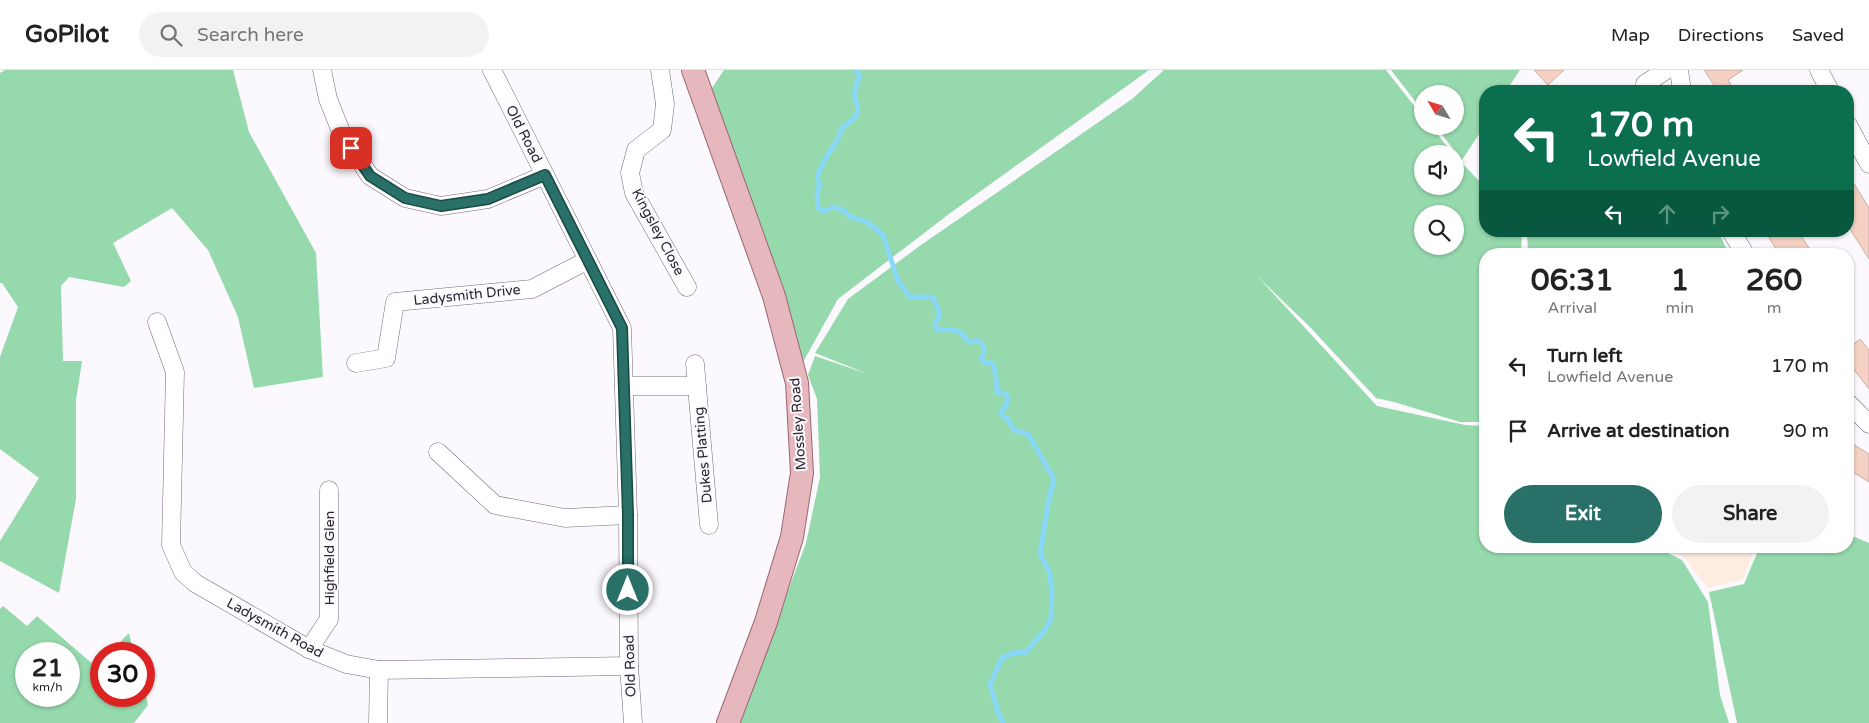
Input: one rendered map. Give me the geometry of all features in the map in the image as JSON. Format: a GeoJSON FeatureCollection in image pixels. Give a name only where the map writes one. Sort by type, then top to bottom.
{"type":"FeatureCollection","features":[{"type":"Feature","properties":{"kind":"main road","name":"Mossley Road"},"geometry":{"type":"LineString","coordinates":[[693,70],[770,286],[797,383],[802,473],[792,537],[766,622],[728,723]]}},
{"type":"Feature","properties":{"kind":"street"},"geometry":{"type":"LineString","coordinates":[[322,70],[328,98],[342,134],[370,176],[405,198],[441,206],[488,199],[545,175]]}},
{"type":"Feature","properties":{"kind":"street","name":"Old Road"},"geometry":{"type":"LineString","coordinates":[[492,70],[622,328],[628,515],[629,666],[633,723]]}},
{"type":"Feature","properties":{"kind":"street","name":"Kingsley Close"},"geometry":{"type":"LineString","coordinates":[[660,70],[665,104],[662,130],[636,150],[630,173],[634,192],[687,287]]}},
{"type":"Feature","properties":{"kind":"street"},"geometry":{"type":"LineString","coordinates":[[1645,84],[1666,70]]}},
{"type":"Feature","properties":{"kind":"street"},"geometry":{"type":"LineString","coordinates":[[1679,70],[1681,85]]}},
{"type":"Feature","properties":{"kind":"street"},"geometry":{"type":"LineString","coordinates":[[1819,70],[1827,85]]}},
{"type":"Feature","properties":{"kind":"street"},"geometry":{"type":"LineString","coordinates":[[1854,136],[1869,164]]}},
{"type":"Feature","properties":{"kind":"street","name":"Ladysmith Drive"},"geometry":{"type":"LineString","coordinates":[[356,363],[386,358],[395,302],[532,289],[588,260]]}},
{"type":"Feature","properties":{"kind":"street","name":"Ladysmith Road"},"geometry":{"type":"LineString","coordinates":[[158,322],[175,372],[172,546],[183,572],[195,583],[309,649],[346,664],[379,670],[629,666]]}},
{"type":"Feature","properties":{"kind":"street","name":"Dukes Platting"},"geometry":{"type":"LineString","coordinates":[[695,364],[709,525]]}},
{"type":"Feature","properties":{"kind":"street"},"geometry":{"type":"LineString","coordinates":[[624,386],[698,386]]}},
{"type":"Feature","properties":{"kind":"street"},"geometry":{"type":"LineString","coordinates":[[1854,409],[1869,424]]}},
{"type":"Feature","properties":{"kind":"street"},"geometry":{"type":"LineString","coordinates":[[438,452],[495,504],[565,518],[628,515]]}},
{"type":"Feature","properties":{"kind":"street","name":"Highfield Glen"},"geometry":{"type":"LineString","coordinates":[[309,649],[329,619],[329,490]]}},
{"type":"Feature","properties":{"kind":"street"},"geometry":{"type":"LineString","coordinates":[[378,723],[379,670]]}},
{"type":"Feature","properties":{"kind":"shaded area"},"geometry":{"type":"Polygon","coordinates":[[[1675,553],[1753,553],[1743,579],[1708,588],[1680,555],[1675,553]]]}},
{"type":"Feature","properties":{"kind":"green space"},"geometry":{"type":"Polygon","coordinates":[[[5,70],[233,70],[249,132],[316,253],[323,377],[254,388],[238,317],[208,250],[172,208],[113,243],[131,281],[124,287],[69,277],[61,286],[63,361],[82,361],[76,400],[76,499],[59,593],[0,561],[0,541],[39,478],[0,449],[0,357],[18,307],[2,283],[0,283],[0,73],[5,70]]]}},
{"type":"Feature","properties":{"kind":"green space"},"geometry":{"type":"Polygon","coordinates":[[[724,70],[1149,70],[949,214],[838,299],[802,364],[710,91],[724,70]]]}},
{"type":"Feature","properties":{"kind":"green space"},"geometry":{"type":"Polygon","coordinates":[[[1164,70],[1386,70],[1414,106],[1414,135],[1438,135],[1446,145],[1414,145],[1414,195],[1464,195],[1464,165],[1479,181],[1479,237],[1522,237],[1521,248],[1479,248],[1479,422],[1460,422],[1376,398],[1309,326],[1257,276],[1377,406],[1465,425],[1479,426],[1479,553],[1668,553],[1682,560],[1708,602],[1720,695],[1729,723],[738,723],[806,543],[820,477],[817,399],[808,375],[815,356],[868,374],[815,353],[848,299],[921,245],[1132,99],[1164,70]]]}},
{"type":"Feature","properties":{"kind":"green space"},"geometry":{"type":"Polygon","coordinates":[[[1391,70],[1520,70],[1510,85],[1479,85],[1479,134],[1464,157],[1464,145],[1450,145],[1442,135],[1464,135],[1464,85],[1414,85],[1414,100],[1391,70]]]}},
{"type":"Feature","properties":{"kind":"green space"},"geometry":{"type":"Polygon","coordinates":[[[1527,237],[1721,237],[1726,248],[1528,248],[1527,237]]]}},
{"type":"Feature","properties":{"kind":"green space"},"geometry":{"type":"Polygon","coordinates":[[[1854,537],[1869,543],[1869,723],[1737,723],[1709,592],[1744,584],[1757,553],[1854,553],[1854,537]]]}},
{"type":"Feature","properties":{"kind":"green space"},"geometry":{"type":"Polygon","coordinates":[[[3,606],[27,626],[37,616],[67,642],[15,642],[15,707],[80,707],[80,653],[90,662],[90,707],[146,707],[134,723],[0,723],[0,609],[3,606]]]}},
{"type":"Feature","properties":{"kind":"green space"},"geometry":{"type":"Polygon","coordinates":[[[129,633],[131,642],[120,642],[129,633]]]}},
{"type":"Feature","properties":{"kind":"building"},"geometry":{"type":"Polygon","coordinates":[[[1534,70],[1564,70],[1548,85],[1534,70]]]}},
{"type":"Feature","properties":{"kind":"building"},"geometry":{"type":"Polygon","coordinates":[[[1704,70],[1743,70],[1728,80],[1731,85],[1714,85],[1704,70]]]}},
{"type":"Feature","properties":{"kind":"building"},"geometry":{"type":"Polygon","coordinates":[[[1854,184],[1869,208],[1869,259],[1854,235],[1854,184]]]}},
{"type":"Feature","properties":{"kind":"building"},"geometry":{"type":"Polygon","coordinates":[[[1769,237],[1802,237],[1809,248],[1775,248],[1769,237]]]}},
{"type":"Feature","properties":{"kind":"building"},"geometry":{"type":"Polygon","coordinates":[[[1860,339],[1869,350],[1869,389],[1854,370],[1854,344],[1860,339]]]}},
{"type":"Feature","properties":{"kind":"building"},"geometry":{"type":"Polygon","coordinates":[[[1854,445],[1869,454],[1869,482],[1854,473],[1854,445]]]}},
{"type":"Feature","properties":{"kind":"waterway"},"geometry":{"type":"LineString","coordinates":[[856,70],[860,76],[856,84],[855,93],[857,112],[855,117],[842,129],[819,171],[818,208],[824,211],[835,207],[846,212],[849,216],[867,222],[883,235],[898,281],[910,297],[933,297],[940,314],[935,325],[937,330],[957,331],[965,339],[971,342],[977,340],[982,344],[984,351],[981,359],[984,362],[993,364],[997,393],[1004,393],[1008,397],[1006,406],[1001,412],[1014,430],[1028,434],[1054,479],[1040,554],[1049,571],[1052,590],[1051,619],[1045,630],[1025,653],[1015,652],[1002,658],[990,684],[1003,723]]}},
{"type":"Feature","properties":{"kind":"route"},"geometry":{"type":"LineString","coordinates":[[351,148],[370,176],[405,198],[441,206],[488,199],[545,175],[622,328],[628,515],[628,590]]}}]}
